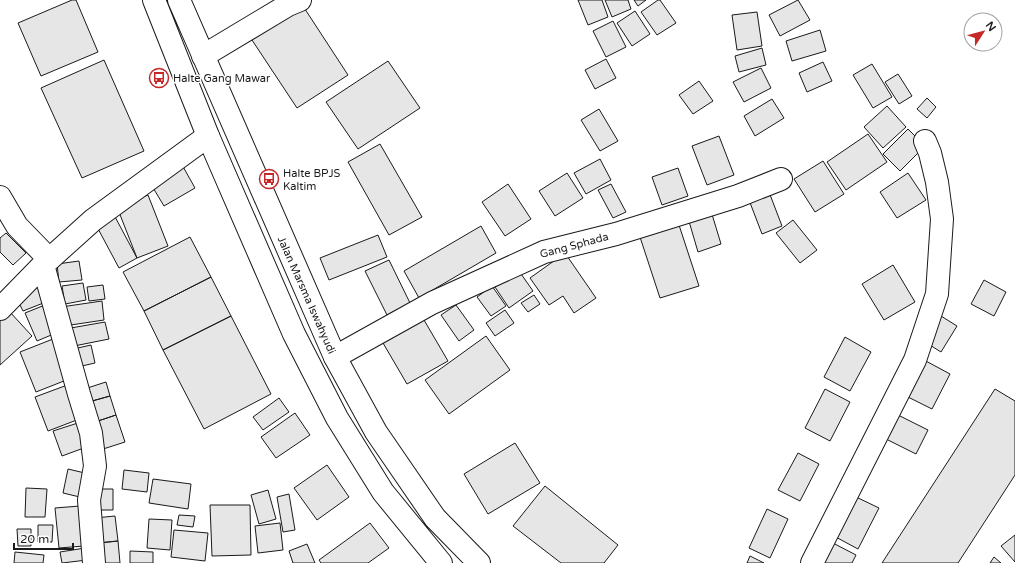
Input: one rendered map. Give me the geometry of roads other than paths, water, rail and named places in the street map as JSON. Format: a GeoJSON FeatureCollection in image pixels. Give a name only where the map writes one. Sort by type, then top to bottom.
{"type":"FeatureCollection","features":[{"type":"Feature","properties":{"kind":"main road"},"geometry":{"type":"LineString","coordinates":[[154,0],[208,136],[294,334],[337,418],[383,492],[441,563]]}},
{"type":"Feature","properties":{"kind":"main road","name":"Jalan Marsma Iswahyudi"},"geometry":{"type":"LineString","coordinates":[[179,0],[335,357],[376,432],[431,512],[479,563]]}},
{"type":"Feature","properties":{"kind":"main road"},"geometry":{"type":"LineString","coordinates":[[203,56],[288,5],[300,0]]}},
{"type":"Feature","properties":{"kind":"main road"},"geometry":{"type":"LineString","coordinates":[[3,301],[93,220],[208,136]]}},
{"type":"Feature","properties":{"kind":"main road"},"geometry":{"type":"LineString","coordinates":[[812,563],[915,360],[937,294],[942,220],[937,182],[930,153],[925,141]]}},
{"type":"Feature","properties":{"kind":"main road","name":"Gang Sphada"},"geometry":{"type":"LineString","coordinates":[[335,357],[432,303],[544,252],[616,234],[738,196],[781,180]]}},
{"type":"Feature","properties":{"kind":"main road"},"geometry":{"type":"LineString","coordinates":[[0,197],[17,226],[46,262],[79,394],[91,433],[95,466],[89,500],[94,563]]}},
{"type":"Feature","properties":{"kind":"place","name":"Halte Gang Mawar"},"geometry":{"type":"Point","coordinates":[159,78]}},
{"type":"Feature","properties":{"kind":"place","name":"Halte BPJS Kaltim"},"geometry":{"type":"Point","coordinates":[269,179]}}]}
